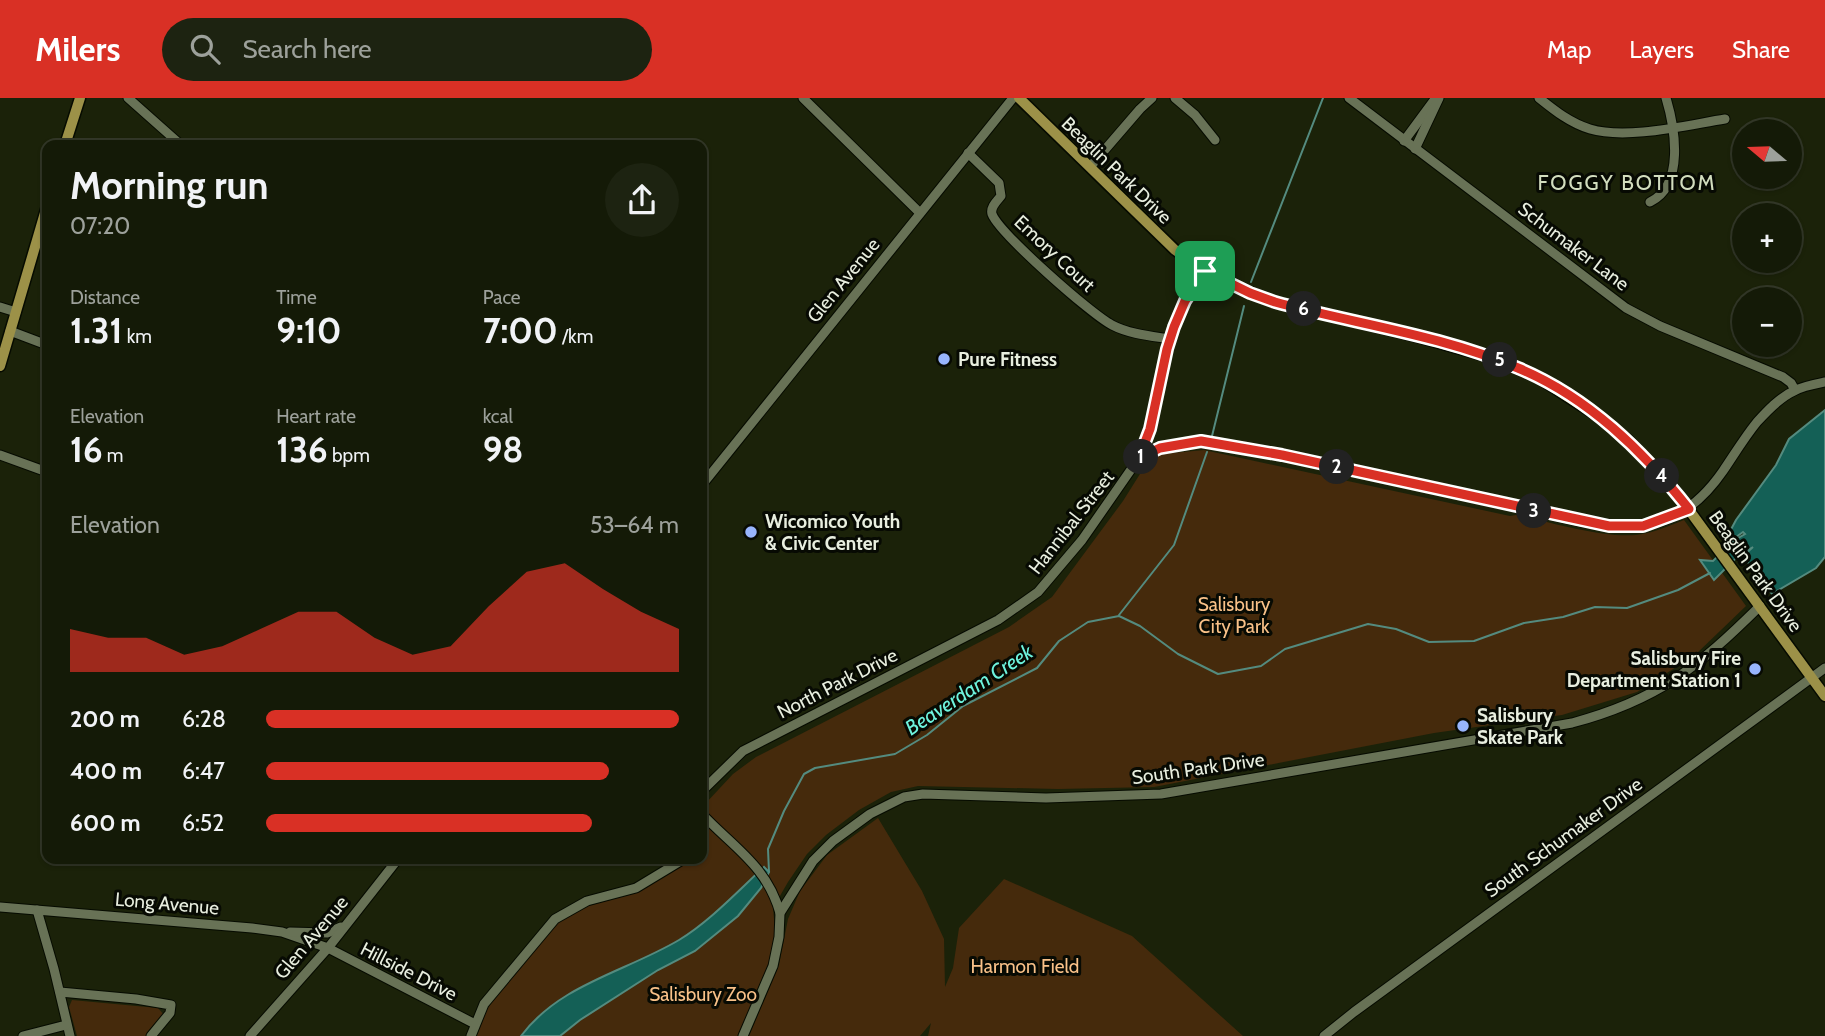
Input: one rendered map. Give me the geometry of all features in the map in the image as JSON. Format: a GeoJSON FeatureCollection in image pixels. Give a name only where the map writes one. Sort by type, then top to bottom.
{"type":"FeatureCollection","features":[{"type":"Feature","properties":{"kind":"main road"},"geometry":{"type":"LineString","coordinates":[[67,140],[80,98]]}},
{"type":"Feature","properties":{"kind":"main road","name":"Beaglin Park Drive"},"geometry":{"type":"LineString","coordinates":[[1019,98],[1175,250],[1205,271],[1275,302],[1457,347],[1520,369],[1578,402],[1628,440],[1655,467],[1689,509],[1825,696]]}},
{"type":"Feature","properties":{"kind":"main road"},"geometry":{"type":"LineString","coordinates":[[0,366],[42,223]]}},
{"type":"Feature","properties":{"kind":"street"},"geometry":{"type":"LineString","coordinates":[[128,98],[175,140]]}},
{"type":"Feature","properties":{"kind":"street"},"geometry":{"type":"LineString","coordinates":[[803,98],[920,213]]}},
{"type":"Feature","properties":{"kind":"street","name":"Glen Avenue"},"geometry":{"type":"LineString","coordinates":[[707,479],[1013,98]]}},
{"type":"Feature","properties":{"kind":"street"},"geometry":{"type":"LineString","coordinates":[[1090,167],[1140,108],[1152,98]]}},
{"type":"Feature","properties":{"kind":"street"},"geometry":{"type":"LineString","coordinates":[[1175,98],[1195,115],[1215,140]]}},
{"type":"Feature","properties":{"kind":"street","name":"Schumaker Lane"},"geometry":{"type":"LineString","coordinates":[[1349,98],[1626,308],[1660,327],[1783,377],[1795,390]]}},
{"type":"Feature","properties":{"kind":"street"},"geometry":{"type":"LineString","coordinates":[[1405,141],[1438,98]]}},
{"type":"Feature","properties":{"kind":"street"},"geometry":{"type":"LineString","coordinates":[[1415,149],[1438,98]]}},
{"type":"Feature","properties":{"kind":"street"},"geometry":{"type":"LineString","coordinates":[[1539,98],[1564,117],[1589,129],[1636,133],[1725,119]]}},
{"type":"Feature","properties":{"kind":"street"},"geometry":{"type":"LineString","coordinates":[[1650,202],[1657,199],[1671,177],[1674,154],[1666,98]]}},
{"type":"Feature","properties":{"kind":"street","name":"Emory Court"},"geometry":{"type":"LineString","coordinates":[[968,153],[999,183],[1001,196],[992,213],[1002,228],[1025,251],[1112,326],[1170,339]]}},
{"type":"Feature","properties":{"kind":"street","name":"Hannibal Street"},"geometry":{"type":"LineString","coordinates":[[998,620],[1038,592],[1082,540],[1139,458],[1150,429],[1170,339],[1185,301],[1205,271]]}},
{"type":"Feature","properties":{"kind":"street"},"geometry":{"type":"LineString","coordinates":[[0,307],[16,312]]}},
{"type":"Feature","properties":{"kind":"street"},"geometry":{"type":"LineString","coordinates":[[10,331],[42,343]]}},
{"type":"Feature","properties":{"kind":"street"},"geometry":{"type":"LineString","coordinates":[[1139,458],[1160,448],[1201,441],[1282,455],[1609,526],[1643,526],[1689,509],[1710,488],[1755,425],[1771,408],[1795,390],[1825,382]]}},
{"type":"Feature","properties":{"kind":"street"},"geometry":{"type":"LineString","coordinates":[[0,455],[42,470]]}},
{"type":"Feature","properties":{"kind":"street","name":"South Park Drive"},"geometry":{"type":"LineString","coordinates":[[743,1036],[772,967],[779,937],[780,913],[804,873],[827,847],[870,814],[904,797],[934,794],[1046,798],[1161,794],[1572,723],[1630,705],[1663,688],[1708,655],[1760,606]]}},
{"type":"Feature","properties":{"kind":"street","name":"North Park Drive"},"geometry":{"type":"LineString","coordinates":[[707,786],[743,751],[998,620]]}},
{"type":"Feature","properties":{"kind":"street","name":"South Schumaker Drive"},"geometry":{"type":"LineString","coordinates":[[1324,1036],[1336,1032],[1825,668]]}},
{"type":"Feature","properties":{"kind":"street"},"geometry":{"type":"LineString","coordinates":[[707,819],[760,871],[769,883],[780,913]]}},
{"type":"Feature","properties":{"kind":"street","name":"Glen Avenue"},"geometry":{"type":"LineString","coordinates":[[250,1036],[328,948],[394,864]]}},
{"type":"Feature","properties":{"kind":"street"},"geometry":{"type":"LineString","coordinates":[[471,1036],[484,1004],[555,919],[587,901],[636,888],[676,864]]}},
{"type":"Feature","properties":{"kind":"street","name":"Long Avenue"},"geometry":{"type":"LineString","coordinates":[[0,907],[252,928],[282,932],[328,948]]}},
{"type":"Feature","properties":{"kind":"street"},"geometry":{"type":"LineString","coordinates":[[37,910],[70,1036]]}},
{"type":"Feature","properties":{"kind":"street"},"geometry":{"type":"LineString","coordinates":[[282,932],[327,933],[347,923]]}},
{"type":"Feature","properties":{"kind":"street","name":"Hillside Drive"},"geometry":{"type":"LineString","coordinates":[[328,948],[475,1024]]}},
{"type":"Feature","properties":{"kind":"street"},"geometry":{"type":"LineString","coordinates":[[60,992],[171,1005],[170,1013],[150,1036]]}},
{"type":"Feature","properties":{"kind":"street"},"geometry":{"type":"LineString","coordinates":[[23,1036],[66,1025]]}},
{"type":"Feature","properties":{"kind":"green space","name":"Salisbury City Park"},"geometry":{"type":"Polygon","coordinates":[[[1204,450],[1510,516],[1608,534],[1642,534],[1684,520],[1746,606],[1695,655],[1637,692],[1562,715],[1434,733],[1154,787],[1058,789],[918,786],[891,792],[859,810],[826,835],[807,854],[788,882],[773,908],[775,930],[771,960],[741,1036],[475,1036],[484,1014],[497,994],[559,920],[588,906],[635,893],[682,864],[707,864],[707,802],[733,774],[756,757],[1009,627],[1052,597],[1123,501],[1150,458],[1162,454],[1204,450]]]}},
{"type":"Feature","properties":{"kind":"green space","name":"Harmon Field"},"geometry":{"type":"Polygon","coordinates":[[[878,818],[922,891],[944,939],[945,987],[953,968],[959,928],[1004,879],[1132,936],[1243,1036],[928,1036],[931,1023],[920,1036],[749,1036],[779,965],[788,919],[800,891],[827,855],[878,818]]]}},
{"type":"Feature","properties":{"kind":"green space"},"geometry":{"type":"Polygon","coordinates":[[[72,1000],[158,1008],[164,1015],[148,1036],[77,1036],[69,1007],[72,1000]]]}},
{"type":"Feature","properties":{"kind":"water"},"geometry":{"type":"Polygon","coordinates":[[[1825,410],[1825,557],[1816,568],[1772,594],[1743,556],[1753,547],[1738,556],[1714,580],[1700,560],[1713,561],[1733,541],[1745,534],[1743,532],[1732,540],[1728,535],[1776,465],[1789,439],[1825,410]]]}},
{"type":"Feature","properties":{"kind":"water"},"geometry":{"type":"Polygon","coordinates":[[[764,867],[769,872],[761,888],[738,916],[695,951],[658,970],[560,1036],[521,1036],[537,1018],[574,991],[690,933],[764,867]]]}},
{"type":"Feature","properties":{"kind":"waterway"},"geometry":{"type":"LineString","coordinates":[[1251,282],[1323,98]]}},
{"type":"Feature","properties":{"kind":"waterway"},"geometry":{"type":"LineString","coordinates":[[1212,436],[1244,306]]}},
{"type":"Feature","properties":{"kind":"waterway"},"geometry":{"type":"LineString","coordinates":[[1119,615],[1174,545],[1207,452]]}},
{"type":"Feature","properties":{"kind":"waterway","name":"Beaverdam Creek"},"geometry":{"type":"LineString","coordinates":[[769,872],[768,849],[804,774],[815,768],[895,754],[927,735],[963,706],[1037,668],[1059,641],[1088,622],[1119,616],[1140,626],[1178,654],[1218,674],[1261,666],[1285,649],[1368,624],[1396,629],[1429,642],[1474,641],[1524,623],[1563,617],[1595,607],[1627,608],[1678,590],[1710,573]]}},
{"type":"Feature","properties":{"kind":"place","name":"Pure Fitness"},"geometry":{"type":"Point","coordinates":[944,359]}},
{"type":"Feature","properties":{"kind":"place","name":"Wicomico Youth & Civic Center"},"geometry":{"type":"Point","coordinates":[751,532]}},
{"type":"Feature","properties":{"kind":"place","name":"Salisbury Fire Department Station 1"},"geometry":{"type":"Point","coordinates":[1755,669]}},
{"type":"Feature","properties":{"kind":"place","name":"Salisbury Skate Park"},"geometry":{"type":"Point","coordinates":[1463,726]}},
{"type":"Feature","properties":{"kind":"district","name":"FOGGY BOTTOM"},"geometry":{"type":"Point","coordinates":[1627,183]}},
{"type":"Feature","properties":{"kind":"route"},"geometry":{"type":"LineString","coordinates":[[1205,271],[1231,285],[1275,302],[1457,347],[1496,359],[1539,378],[1578,402],[1628,440],[1655,467],[1689,509],[1643,526],[1609,526],[1282,455],[1201,441],[1160,448],[1139,458],[1150,429],[1174,327],[1185,301],[1205,271]]}},
{"type":"Feature","properties":{"kind":"park label","name":"Salisbury Zoo"},"geometry":{"type":"Point","coordinates":[703,994]}}]}
